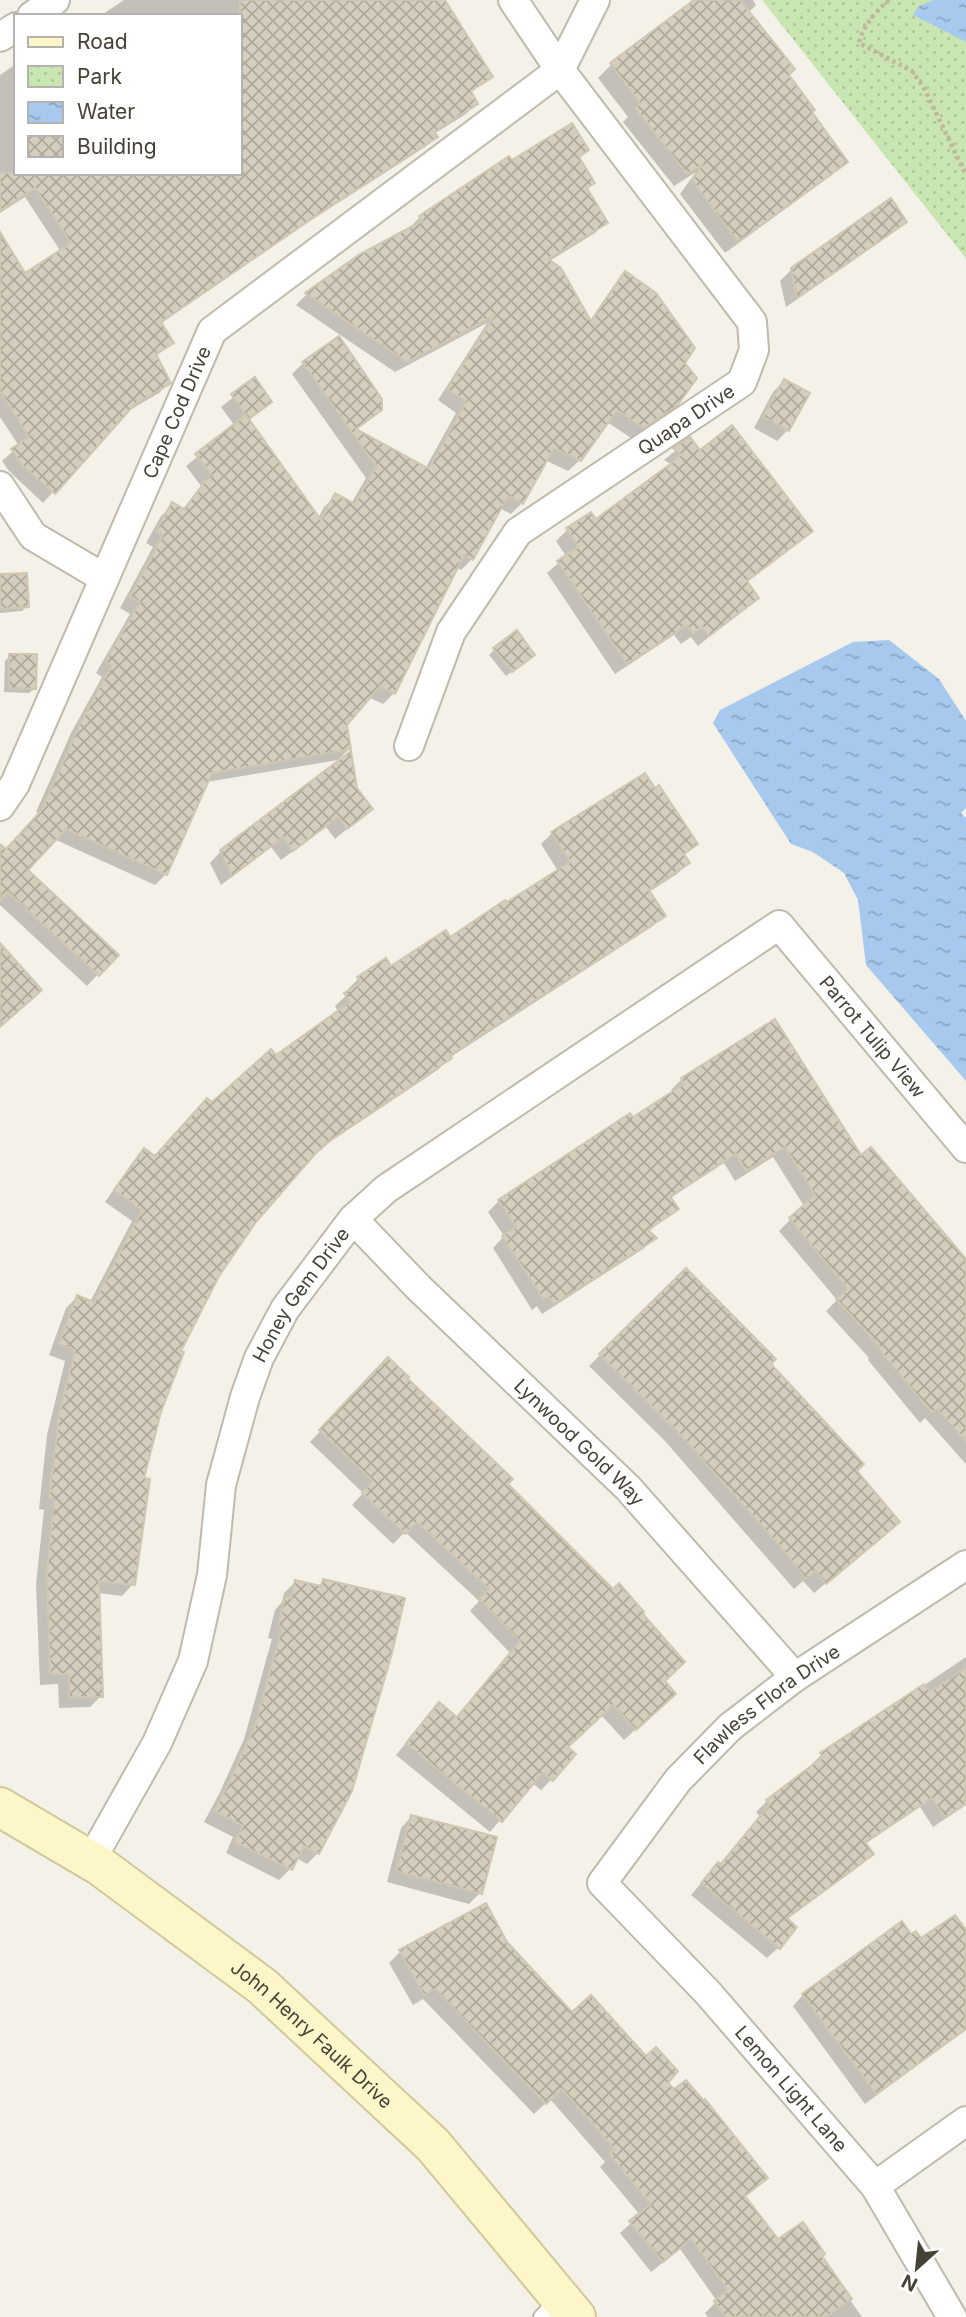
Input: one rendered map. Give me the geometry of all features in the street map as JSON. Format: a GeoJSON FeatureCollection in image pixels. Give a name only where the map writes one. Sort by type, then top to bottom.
{"type":"FeatureCollection","features":[{"type":"Feature","properties":{"kind":"street"},"geometry":{"type":"LineString","coordinates":[[35,14],[55,0]]}},
{"type":"Feature","properties":{"kind":"street","name":"Quapa Drive"},"geometry":{"type":"LineString","coordinates":[[409,746],[451,632],[518,532],[742,382],[754,350],[752,322],[560,70],[513,0]]}},
{"type":"Feature","properties":{"kind":"street","name":"Cape Cod Drive"},"geometry":{"type":"LineString","coordinates":[[0,806],[15,784],[212,331],[560,70],[595,0]]}},
{"type":"Feature","properties":{"kind":"street"},"geometry":{"type":"LineString","coordinates":[[0,486],[33,536],[104,578]]}},
{"type":"Feature","properties":{"kind":"street","name":"Parrot Tulip View"},"geometry":{"type":"LineString","coordinates":[[779,925],[966,1148]]}},
{"type":"Feature","properties":{"kind":"street","name":"Honey Gem Drive"},"geometry":{"type":"LineString","coordinates":[[91,1860],[157,1743],[193,1661],[212,1575],[221,1485],[245,1397],[259,1358],[285,1309],[353,1219],[386,1189],[779,925]]}},
{"type":"Feature","properties":{"kind":"street","name":"Lynwood Gold Way"},"geometry":{"type":"LineString","coordinates":[[353,1219],[418,1287],[628,1488],[795,1677]]}},
{"type":"Feature","properties":{"kind":"street","name":"Flawless Flora Drive"},"geometry":{"type":"LineString","coordinates":[[602,1883],[678,1780],[730,1727],[795,1677],[966,1565]]}},
{"type":"Feature","properties":{"kind":"street","name":"John Henry Faulk Drive"},"geometry":{"type":"LineString","coordinates":[[0,1807],[91,1860],[262,1986],[433,2146],[559,2310]]}},
{"type":"Feature","properties":{"kind":"street","name":"Lemon Light Lane"},"geometry":{"type":"LineString","coordinates":[[602,1883],[708,1993],[875,2186],[952,2317]]}},
{"type":"Feature","properties":{"kind":"street"},"geometry":{"type":"LineString","coordinates":[[875,2186],[966,2121]]}},
{"type":"Feature","properties":{"kind":"path"},"geometry":{"type":"LineString","coordinates":[[889,0],[872,17],[861,34],[859,43],[912,71],[924,88],[966,175]]}},
{"type":"Feature","properties":{"kind":"green space"},"geometry":{"type":"Polygon","coordinates":[[[762,0],[966,0],[966,260],[964,256],[762,0]]]}},
{"type":"Feature","properties":{"kind":"water"},"geometry":{"type":"Polygon","coordinates":[[[934,0],[966,0],[966,42],[913,15],[919,6],[934,0]]]}},
{"type":"Feature","properties":{"kind":"water"},"geometry":{"type":"Polygon","coordinates":[[[889,640],[939,679],[966,721],[966,808],[961,813],[966,818],[966,1081],[866,965],[858,900],[844,873],[813,852],[791,844],[713,723],[720,710],[853,642],[889,640]]]}},
{"type":"Feature","properties":{"kind":"building"},"geometry":{"type":"Polygon","coordinates":[[[240,0],[445,0],[493,77],[471,91],[478,104],[434,132],[438,137],[320,213],[161,322],[174,343],[156,354],[171,383],[135,404],[55,494],[22,465],[11,449],[29,437],[0,391],[0,232],[25,273],[71,243],[35,188],[0,211],[0,173],[242,175],[240,0]]]}},
{"type":"Feature","properties":{"kind":"building"},"geometry":{"type":"Polygon","coordinates":[[[694,0],[740,0],[795,69],[789,75],[848,162],[738,242],[692,180],[703,164],[687,174],[635,108],[640,103],[610,63],[694,0]]]}},
{"type":"Feature","properties":{"kind":"building"},"geometry":{"type":"Polygon","coordinates":[[[572,123],[589,150],[579,157],[595,183],[587,188],[608,223],[548,259],[561,268],[591,321],[625,271],[656,293],[695,348],[685,363],[697,378],[677,406],[643,428],[617,410],[581,461],[554,448],[523,504],[508,496],[473,560],[464,555],[395,694],[380,686],[347,725],[351,749],[212,773],[167,875],[66,829],[28,870],[119,955],[99,976],[8,892],[0,901],[0,844],[6,849],[41,811],[82,720],[112,665],[105,662],[140,602],[130,597],[163,535],[156,531],[172,502],[184,509],[211,474],[195,454],[246,415],[321,520],[335,493],[355,504],[376,466],[302,362],[339,336],[382,399],[382,410],[356,429],[429,469],[466,401],[447,389],[494,316],[407,362],[305,293],[360,254],[422,221],[419,216],[509,156],[512,160],[572,123]]]}},
{"type":"Feature","properties":{"kind":"building"},"geometry":{"type":"Polygon","coordinates":[[[891,198],[907,222],[797,298],[791,268],[891,198]]]}},
{"type":"Feature","properties":{"kind":"building"},"geometry":{"type":"Polygon","coordinates":[[[255,377],[272,402],[249,419],[231,394],[255,377]]]}},
{"type":"Feature","properties":{"kind":"building"},"geometry":{"type":"Polygon","coordinates":[[[784,379],[810,393],[789,431],[763,417],[784,379]]]}},
{"type":"Feature","properties":{"kind":"building"},"geometry":{"type":"Polygon","coordinates":[[[732,425],[813,531],[747,581],[759,598],[709,636],[702,627],[693,634],[686,625],[627,664],[557,561],[578,547],[566,528],[591,512],[596,519],[673,462],[681,454],[673,448],[690,437],[700,450],[732,425]]]}},
{"type":"Feature","properties":{"kind":"building"},"geometry":{"type":"Polygon","coordinates":[[[27,573],[29,607],[0,609],[0,574],[27,573]]]}},
{"type":"Feature","properties":{"kind":"building"},"geometry":{"type":"Polygon","coordinates":[[[517,630],[535,655],[512,672],[493,648],[517,630]]]}},
{"type":"Feature","properties":{"kind":"building"},"geometry":{"type":"Polygon","coordinates":[[[9,654],[37,654],[36,689],[9,688],[9,654]]]}},
{"type":"Feature","properties":{"kind":"building"},"geometry":{"type":"Polygon","coordinates":[[[351,751],[357,788],[373,809],[347,829],[338,817],[293,851],[283,837],[232,876],[220,850],[351,751]]]}},
{"type":"Feature","properties":{"kind":"building"},"geometry":{"type":"Polygon","coordinates":[[[645,773],[655,788],[659,785],[698,844],[684,854],[690,863],[649,890],[666,916],[450,1055],[452,1058],[332,1139],[315,1154],[256,1222],[219,1276],[181,1351],[184,1352],[161,1412],[144,1478],[150,1479],[135,1585],[99,1581],[103,1697],[69,1697],[69,1674],[50,1674],[47,1572],[54,1499],[49,1498],[57,1424],[75,1350],[59,1344],[77,1295],[94,1302],[142,1210],[114,1190],[144,1148],[155,1156],[207,1098],[212,1102],[271,1049],[276,1055],[350,1002],[344,993],[361,983],[357,977],[386,958],[391,966],[446,930],[450,937],[505,900],[507,902],[570,862],[551,832],[645,773]]]}},
{"type":"Feature","properties":{"kind":"building"},"geometry":{"type":"Polygon","coordinates":[[[0,943],[42,990],[0,1027],[0,943]]]}},
{"type":"Feature","properties":{"kind":"building"},"geometry":{"type":"Polygon","coordinates":[[[775,1019],[861,1155],[871,1147],[966,1259],[966,1441],[937,1409],[932,1413],[877,1347],[879,1346],[836,1299],[848,1289],[789,1218],[815,1195],[785,1147],[746,1171],[736,1154],[670,1196],[679,1209],[648,1230],[657,1238],[554,1304],[549,1297],[544,1300],[502,1236],[516,1227],[498,1200],[630,1113],[633,1117],[684,1084],[681,1078],[775,1019]]]}},
{"type":"Feature","properties":{"kind":"building"},"geometry":{"type":"Polygon","coordinates":[[[686,1268],[776,1359],[771,1364],[864,1464],[857,1471],[900,1522],[826,1584],[815,1571],[806,1579],[676,1430],[599,1354],[686,1268]]]}},
{"type":"Feature","properties":{"kind":"building"},"geometry":{"type":"Polygon","coordinates":[[[388,1357],[513,1479],[508,1484],[613,1589],[619,1583],[685,1662],[665,1681],[676,1694],[636,1730],[613,1705],[568,1747],[576,1754],[553,1781],[543,1772],[502,1822],[406,1743],[439,1702],[457,1717],[520,1641],[479,1599],[489,1589],[417,1522],[405,1534],[362,1493],[373,1481],[319,1430],[388,1357]]]}},
{"type":"Feature","properties":{"kind":"building"},"geometry":{"type":"Polygon","coordinates":[[[323,1579],[405,1598],[352,1791],[319,1854],[304,1846],[292,1870],[235,1842],[243,1826],[214,1811],[255,1726],[282,1628],[278,1627],[285,1597],[291,1598],[295,1580],[321,1586],[323,1579]]]}},
{"type":"Feature","properties":{"kind":"building"},"geometry":{"type":"Polygon","coordinates":[[[966,1668],[966,1803],[945,1817],[932,1798],[865,1842],[874,1854],[787,1918],[797,1927],[780,1949],[701,1883],[718,1862],[721,1864],[770,1804],[766,1800],[823,1757],[820,1753],[924,1684],[930,1692],[966,1668]]]}},
{"type":"Feature","properties":{"kind":"building"},"geometry":{"type":"Polygon","coordinates":[[[411,1815],[497,1837],[482,1894],[396,1871],[411,1815]]]}},
{"type":"Feature","properties":{"kind":"building"},"geometry":{"type":"Polygon","coordinates":[[[486,1903],[507,1942],[572,2012],[591,1995],[646,2056],[656,2047],[678,2071],[668,2083],[674,2089],[686,2080],[704,2101],[705,2099],[768,2178],[745,2196],[778,2239],[803,2222],[825,2254],[822,2256],[852,2299],[825,2317],[726,2317],[714,2301],[728,2290],[691,2239],[663,2262],[629,2221],[651,2204],[609,2154],[615,2150],[562,2089],[546,2104],[435,1989],[424,1995],[399,1950],[486,1903]]]}},
{"type":"Feature","properties":{"kind":"building"},"geometry":{"type":"Polygon","coordinates":[[[955,1915],[966,1930],[966,2029],[876,2094],[802,1994],[902,1921],[911,1934],[916,1931],[921,1938],[955,1915]]]}}]}
